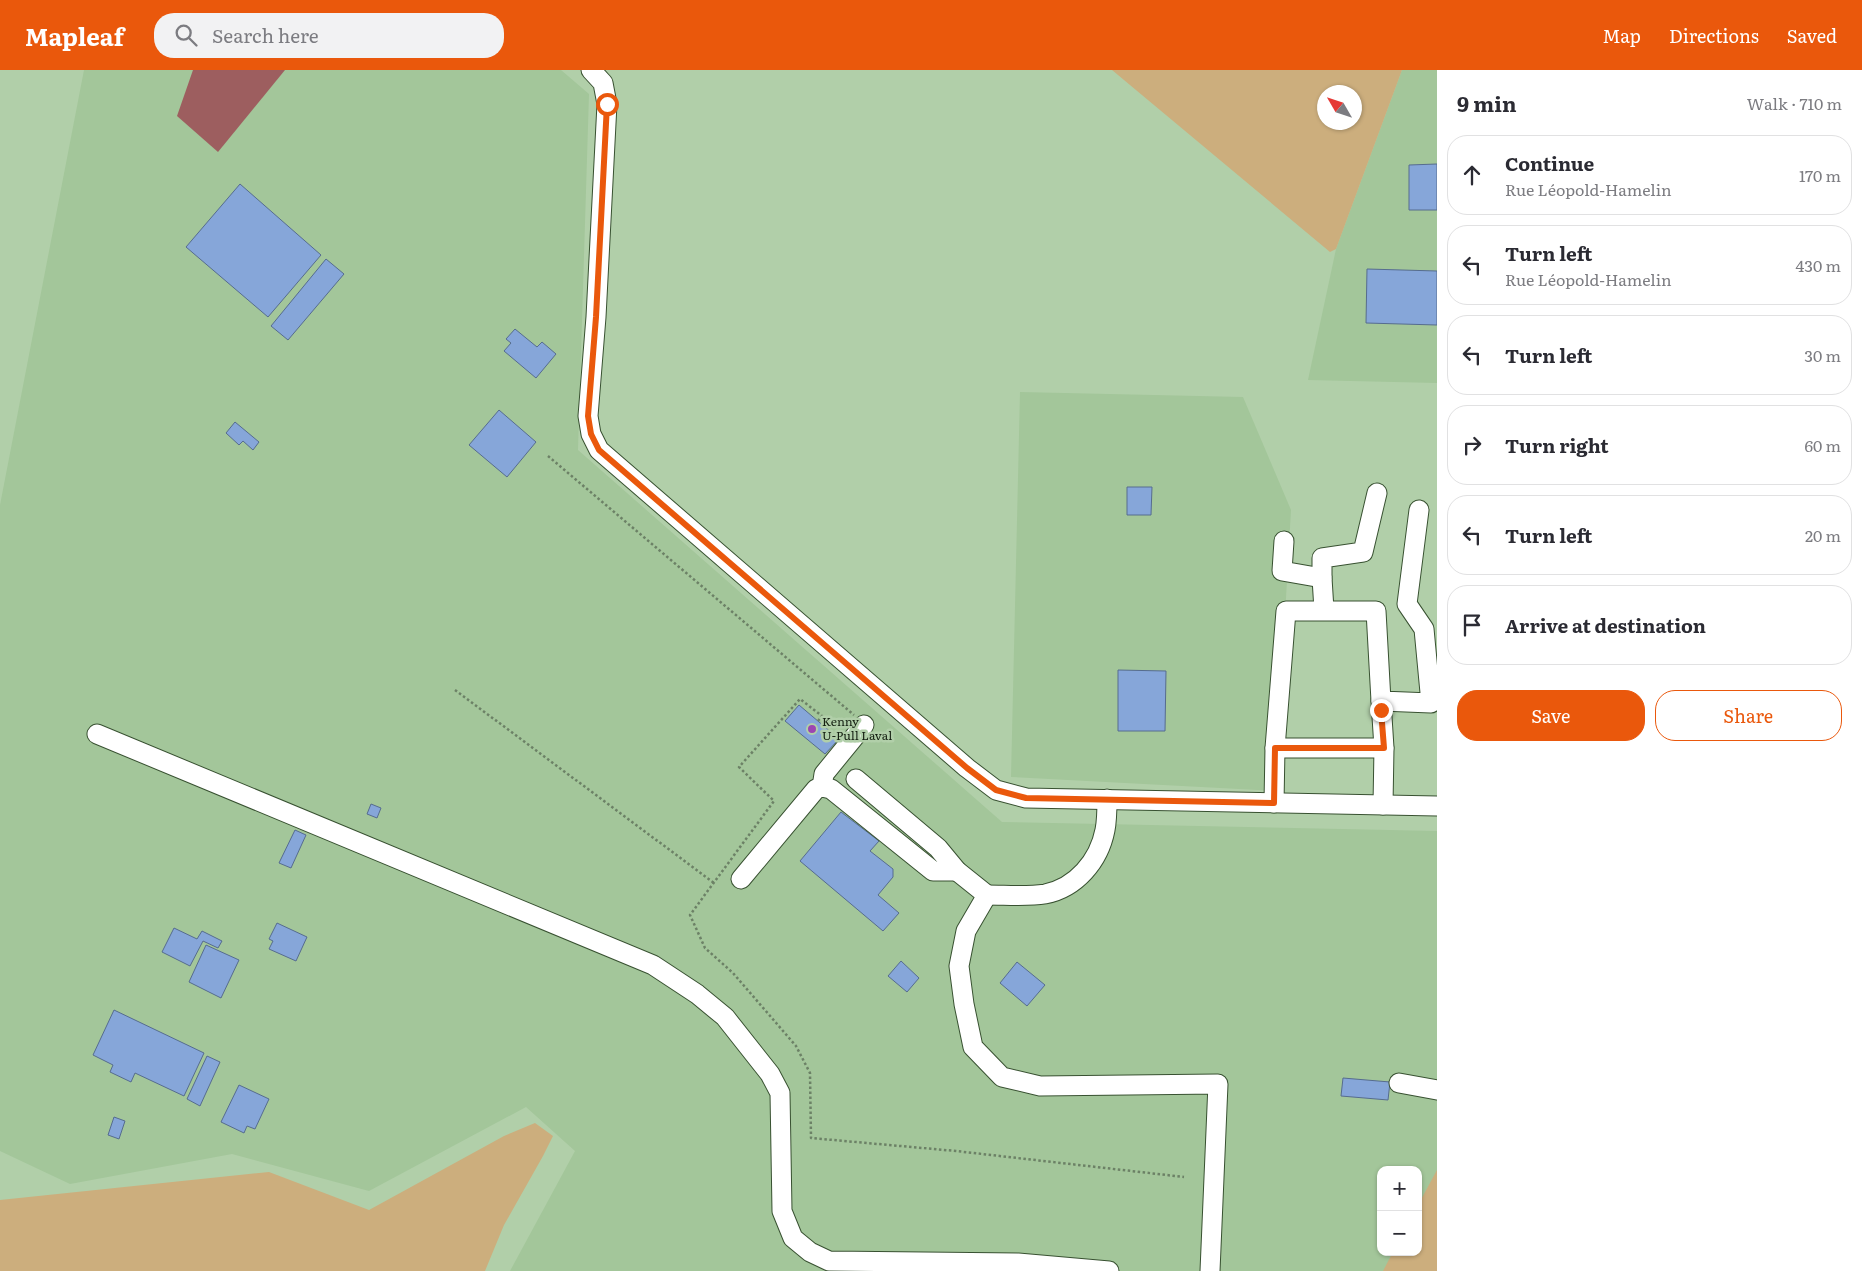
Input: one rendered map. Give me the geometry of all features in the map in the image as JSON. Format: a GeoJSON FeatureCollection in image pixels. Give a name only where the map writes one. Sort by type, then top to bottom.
{"type":"FeatureCollection","features":[{"type":"Feature","properties":{"kind":"street"},"geometry":{"type":"LineString","coordinates":[[591,70],[603,83],[607,104],[596,317],[588,416],[591,434],[599,450],[967,768],[996,790],[1026,798],[1437,806]]}},
{"type":"Feature","properties":{"kind":"street"},"geometry":{"type":"LineString","coordinates":[[1324,610],[1322,558],[1363,552],[1377,494]]}},
{"type":"Feature","properties":{"kind":"street"},"geometry":{"type":"LineString","coordinates":[[1381,701],[1431,703],[1424,629],[1408,604],[1419,510]]}},
{"type":"Feature","properties":{"kind":"street"},"geometry":{"type":"LineString","coordinates":[[1284,541],[1282,571],[1322,578]]}},
{"type":"Feature","properties":{"kind":"street"},"geometry":{"type":"LineString","coordinates":[[1274,803],[1275,748],[1286,610],[1376,611],[1408,604]]}},
{"type":"Feature","properties":{"kind":"street"},"geometry":{"type":"LineString","coordinates":[[1376,611],[1384,748],[1383,805]]}},
{"type":"Feature","properties":{"kind":"street"},"geometry":{"type":"LineString","coordinates":[[822,787],[824,774],[864,724]]}},
{"type":"Feature","properties":{"kind":"street"},"geometry":{"type":"LineString","coordinates":[[97,734],[653,965],[697,994],[726,1017],[770,1074],[780,1093],[782,1210],[793,1238],[810,1252],[829,1261],[1018,1263],[1101,1270]]}},
{"type":"Feature","properties":{"kind":"street"},"geometry":{"type":"LineString","coordinates":[[1275,748],[1384,748]]}},
{"type":"Feature","properties":{"kind":"street"},"geometry":{"type":"LineString","coordinates":[[856,779],[938,848],[957,871],[987,895],[1043,894],[1058,890],[1077,880],[1088,868],[1105,832],[1107,799]]}},
{"type":"Feature","properties":{"kind":"street"},"geometry":{"type":"LineString","coordinates":[[741,879],[816,789],[822,787],[831,789],[933,871],[957,871]]}},
{"type":"Feature","properties":{"kind":"street"},"geometry":{"type":"LineString","coordinates":[[987,895],[966,931],[959,966],[964,1004],[973,1047],[1002,1077],[1040,1086],[1218,1084],[1210,1271]]}},
{"type":"Feature","properties":{"kind":"street"},"geometry":{"type":"LineString","coordinates":[[1399,1083],[1437,1090]]}},
{"type":"Feature","properties":{"kind":"path"},"geometry":{"type":"LineString","coordinates":[[548,456],[864,724]]}},
{"type":"Feature","properties":{"kind":"path"},"geometry":{"type":"LineString","coordinates":[[456,690],[714,883]]}},
{"type":"Feature","properties":{"kind":"path"},"geometry":{"type":"LineString","coordinates":[[818,721],[822,716],[800,699],[790,713],[739,767],[774,801],[690,915],[705,948],[733,973],[796,1046],[810,1073],[811,1138],[956,1151],[1184,1177]]}},
{"type":"Feature","properties":{"kind":"shaded area"},"geometry":{"type":"Polygon","coordinates":[[[84,70],[561,70],[589,94],[578,450],[1002,822],[1437,831],[1437,1271],[510,1271],[575,1151],[526,1107],[369,1191],[232,1154],[70,1184],[0,1151],[0,505],[84,70]]]}},
{"type":"Feature","properties":{"kind":"shaded area"},"geometry":{"type":"Polygon","coordinates":[[[193,70],[285,70],[218,152],[177,116],[193,70]]]}},
{"type":"Feature","properties":{"kind":"shaded area"},"geometry":{"type":"Polygon","coordinates":[[[1112,70],[1402,70],[1336,249],[1330,252],[1112,70]]]}},
{"type":"Feature","properties":{"kind":"shaded area"},"geometry":{"type":"Polygon","coordinates":[[[1402,70],[1437,70],[1437,383],[1308,380],[1336,249],[1402,70]]]}},
{"type":"Feature","properties":{"kind":"shaded area"},"geometry":{"type":"Polygon","coordinates":[[[1020,392],[1243,397],[1291,510],[1275,791],[1011,777],[1020,392]]]}},
{"type":"Feature","properties":{"kind":"shaded area"},"geometry":{"type":"Polygon","coordinates":[[[535,1123],[553,1136],[504,1225],[485,1271],[0,1271],[0,1200],[269,1172],[369,1210],[504,1136],[535,1123]]]}},
{"type":"Feature","properties":{"kind":"shaded area"},"geometry":{"type":"Polygon","coordinates":[[[1437,1170],[1437,1271],[1383,1271],[1391,1256],[1422,1256],[1422,1198],[1437,1170]]]}},
{"type":"Feature","properties":{"kind":"building"},"geometry":{"type":"Polygon","coordinates":[[[1437,164],[1437,210],[1409,210],[1409,165],[1437,164]]]}},
{"type":"Feature","properties":{"kind":"building"},"geometry":{"type":"Polygon","coordinates":[[[240,184],[321,255],[268,317],[186,247],[240,184]]]}},
{"type":"Feature","properties":{"kind":"building"},"geometry":{"type":"Polygon","coordinates":[[[326,259],[344,274],[288,340],[271,326],[326,259]]]}},
{"type":"Feature","properties":{"kind":"building"},"geometry":{"type":"Polygon","coordinates":[[[1367,269],[1437,271],[1437,325],[1366,323],[1367,269]]]}},
{"type":"Feature","properties":{"kind":"building"},"geometry":{"type":"Polygon","coordinates":[[[515,329],[537,347],[542,342],[556,354],[536,378],[504,351],[511,343],[506,339],[515,329]]]}},
{"type":"Feature","properties":{"kind":"building"},"geometry":{"type":"Polygon","coordinates":[[[499,410],[536,442],[507,477],[469,445],[499,410]]]}},
{"type":"Feature","properties":{"kind":"building"},"geometry":{"type":"Polygon","coordinates":[[[235,422],[259,442],[253,450],[243,441],[239,445],[226,433],[235,422]]]}},
{"type":"Feature","properties":{"kind":"building"},"geometry":{"type":"Polygon","coordinates":[[[1127,487],[1152,487],[1151,515],[1127,515],[1127,487]]]}},
{"type":"Feature","properties":{"kind":"building"},"geometry":{"type":"Polygon","coordinates":[[[1118,670],[1166,671],[1165,731],[1118,731],[1118,670]]]}},
{"type":"Feature","properties":{"kind":"building","name":"Kenny U-Pull Laval"},"geometry":{"type":"Polygon","coordinates":[[[799,705],[839,739],[825,754],[785,721],[799,705]]]}},
{"type":"Feature","properties":{"kind":"building"},"geometry":{"type":"Polygon","coordinates":[[[371,804],[381,808],[377,818],[367,814],[371,804]]]}},
{"type":"Feature","properties":{"kind":"building"},"geometry":{"type":"Polygon","coordinates":[[[841,812],[879,841],[870,851],[893,869],[893,877],[878,895],[899,913],[883,931],[800,861],[841,812]]]}},
{"type":"Feature","properties":{"kind":"building"},"geometry":{"type":"Polygon","coordinates":[[[295,830],[306,835],[291,868],[279,863],[295,830]]]}},
{"type":"Feature","properties":{"kind":"building"},"geometry":{"type":"Polygon","coordinates":[[[277,923],[307,937],[296,961],[269,949],[273,941],[269,939],[277,923]]]}},
{"type":"Feature","properties":{"kind":"building"},"geometry":{"type":"Polygon","coordinates":[[[174,928],[197,939],[202,931],[222,941],[218,948],[203,941],[190,966],[162,952],[174,928]]]}},
{"type":"Feature","properties":{"kind":"building"},"geometry":{"type":"Polygon","coordinates":[[[206,945],[239,960],[221,998],[189,982],[206,945]]]}},
{"type":"Feature","properties":{"kind":"building"},"geometry":{"type":"Polygon","coordinates":[[[901,961],[919,978],[907,992],[888,976],[901,961]]]}},
{"type":"Feature","properties":{"kind":"building"},"geometry":{"type":"Polygon","coordinates":[[[1017,962],[1045,985],[1027,1006],[1000,983],[1017,962]]]}},
{"type":"Feature","properties":{"kind":"building"},"geometry":{"type":"Polygon","coordinates":[[[114,1010],[204,1053],[184,1096],[135,1073],[131,1082],[110,1072],[113,1065],[93,1055],[114,1010]]]}},
{"type":"Feature","properties":{"kind":"building"},"geometry":{"type":"Polygon","coordinates":[[[207,1056],[220,1062],[200,1106],[187,1099],[207,1056]]]}},
{"type":"Feature","properties":{"kind":"building"},"geometry":{"type":"Polygon","coordinates":[[[1343,1078],[1390,1082],[1388,1100],[1341,1096],[1343,1078]]]}},
{"type":"Feature","properties":{"kind":"building"},"geometry":{"type":"Polygon","coordinates":[[[239,1085],[269,1099],[255,1129],[247,1126],[244,1133],[221,1122],[239,1085]]]}},
{"type":"Feature","properties":{"kind":"building"},"geometry":{"type":"Polygon","coordinates":[[[114,1117],[125,1121],[119,1139],[108,1135],[114,1117]]]}},
{"type":"Feature","properties":{"kind":"place","name":"Kenny U-Pull Laval"},"geometry":{"type":"Point","coordinates":[812,729]}},
{"type":"Feature","properties":{"kind":"route"},"geometry":{"type":"LineString","coordinates":[[607,104],[596,317],[588,416],[591,434],[599,450],[967,768],[996,790],[1026,798],[1274,803],[1275,748],[1384,748],[1381,710]]}}]}
